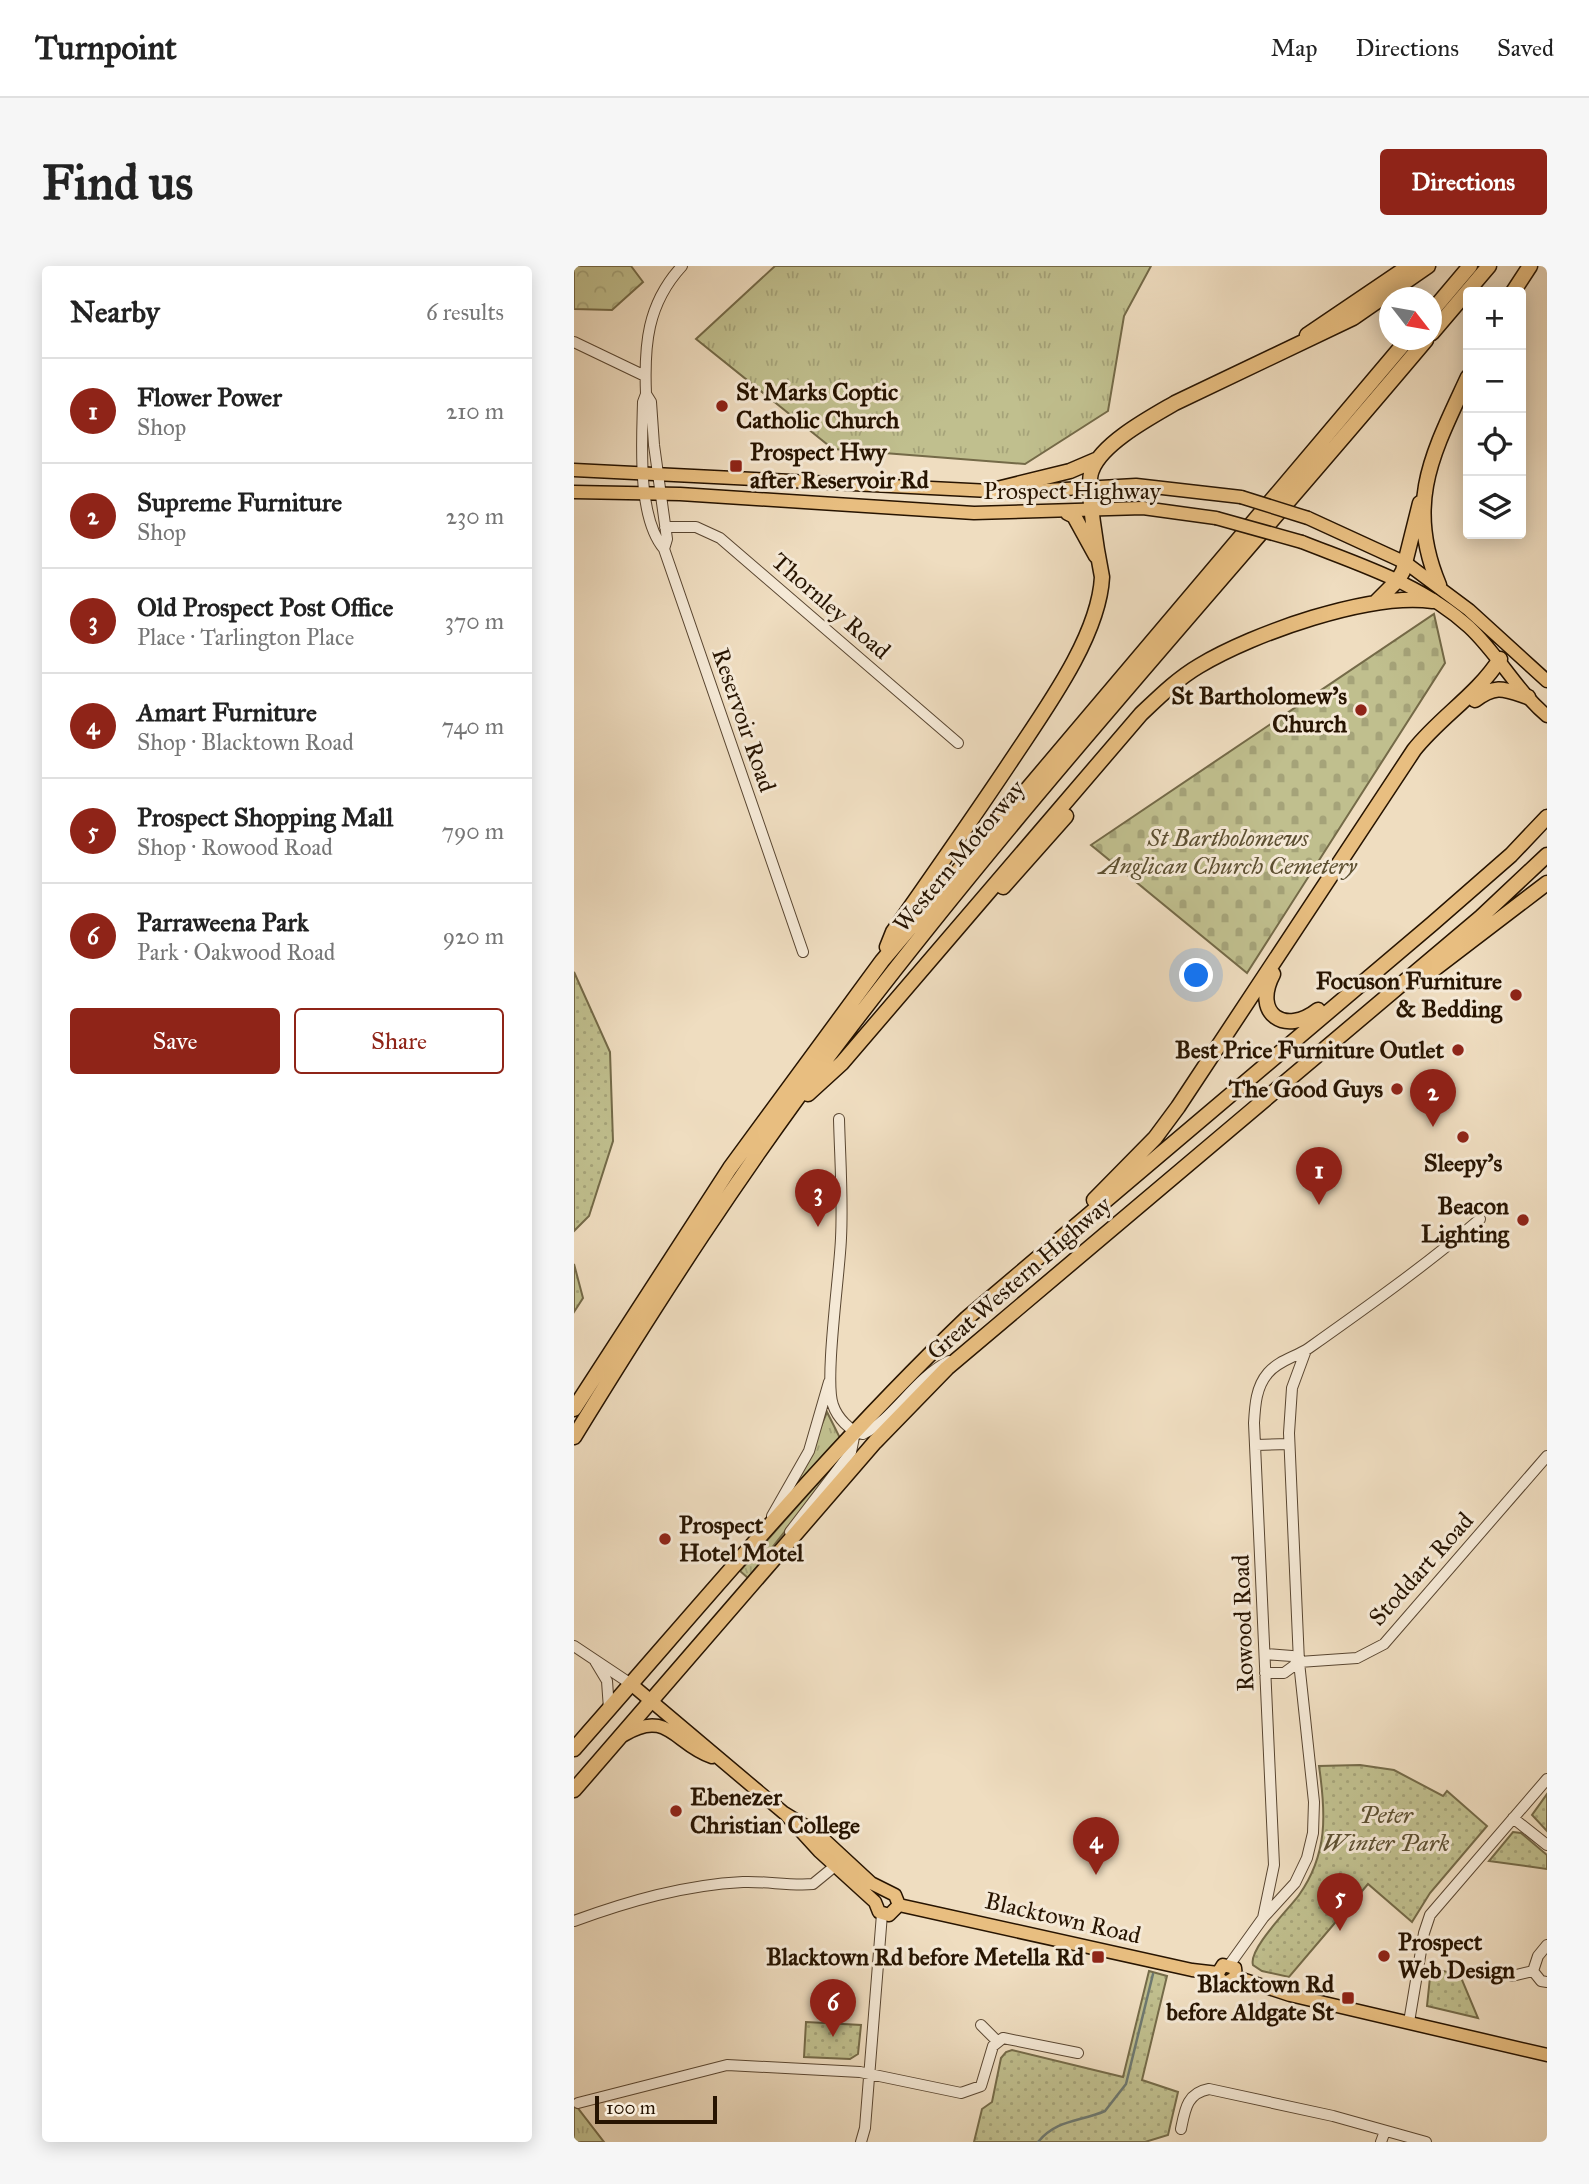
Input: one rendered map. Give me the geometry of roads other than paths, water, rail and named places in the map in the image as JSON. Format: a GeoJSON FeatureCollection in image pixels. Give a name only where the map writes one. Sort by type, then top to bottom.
{"type":"FeatureCollection","features":[{"type":"Feature","properties":{"kind":"highway"},"geometry":{"type":"LineString","coordinates":[[1290,350],[1322,323],[1409,266]]}},
{"type":"Feature","properties":{"kind":"highway"},"geometry":{"type":"LineString","coordinates":[[881,961],[893,932],[1054,693],[1097,605],[1101,590],[1100,563],[1089,486],[1091,471],[1100,458],[1119,440],[1175,403],[1353,318],[1428,266]]}},
{"type":"Feature","properties":{"kind":"highway"},"geometry":{"type":"LineString","coordinates":[[1442,299],[1470,266]]}},
{"type":"Feature","properties":{"kind":"highway"},"geometry":{"type":"LineString","coordinates":[[1442,321],[1489,266]]}},
{"type":"Feature","properties":{"kind":"highway"},"geometry":{"type":"LineString","coordinates":[[1516,287],[1530,266]]}},
{"type":"Feature","properties":{"kind":"highway","name":"Western Motorway"},"geometry":{"type":"LineString","coordinates":[[574,1409],[730,1168],[881,961],[1399,350]]}},
{"type":"Feature","properties":{"kind":"highway","name":"Western Motorway"},"geometry":{"type":"LineString","coordinates":[[574,1437],[675,1275],[781,1119],[962,886],[1418,350]]}},
{"type":"Feature","properties":{"kind":"highway"},"geometry":{"type":"LineString","coordinates":[[1375,603],[1398,580],[1406,563],[1416,512],[1435,448],[1463,388]]}},
{"type":"Feature","properties":{"kind":"highway"},"geometry":{"type":"LineString","coordinates":[[989,492],[1070,471],[1100,458]]}},
{"type":"Feature","properties":{"kind":"highway"},"geometry":{"type":"LineString","coordinates":[[1422,498],[1429,550],[1439,586]]}},
{"type":"Feature","properties":{"kind":"highway"},"geometry":{"type":"LineString","coordinates":[[1068,513],[1074,516],[1100,563]]}},
{"type":"Feature","properties":{"kind":"highway"},"geometry":{"type":"LineString","coordinates":[[781,1119],[842,1063],[1141,715],[1178,680],[1240,644],[1375,603],[1406,599],[1433,601]]}},
{"type":"Feature","properties":{"kind":"highway"},"geometry":{"type":"LineString","coordinates":[[1031,1263],[1155,1138],[1217,1051],[1406,761],[1438,723],[1476,690],[1500,659]]}},
{"type":"Feature","properties":{"kind":"highway"},"geometry":{"type":"LineString","coordinates":[[1390,958],[1299,1022],[1283,1021],[1266,1005],[1265,996],[1272,977],[1405,772],[1427,744],[1488,689],[1504,689],[1528,697]]}},
{"type":"Feature","properties":{"kind":"highway","name":"Great Western Highway"},"geometry":{"type":"LineString","coordinates":[[574,1749],[855,1432],[951,1333],[1511,855],[1547,817]]}},
{"type":"Feature","properties":{"kind":"highway","name":"Great Western Highway"},"geometry":{"type":"LineString","coordinates":[[574,1790],[884,1432],[964,1353],[1481,917],[1547,855]]}},
{"type":"Feature","properties":{"kind":"highway"},"geometry":{"type":"LineString","coordinates":[[1340,1036],[1396,999],[1547,883]]}},
{"type":"Feature","properties":{"kind":"highway"},"geometry":{"type":"LineString","coordinates":[[1274,1058],[1295,1057],[1299,1063],[1296,1072]]}},
{"type":"Feature","properties":{"kind":"main road","name":"Prospect Highway"},"geometry":{"type":"LineString","coordinates":[[574,470],[989,492],[1089,486],[1159,486],[1241,497],[1308,518],[1406,563],[1439,586],[1547,681]]}},
{"type":"Feature","properties":{"kind":"main road","name":"Prospect Highway"},"geometry":{"type":"LineString","coordinates":[[574,492],[662,494],[928,511],[1068,513],[1143,508],[1216,518],[1302,542],[1398,580],[1468,626],[1500,659],[1528,697],[1547,716]]}},
{"type":"Feature","properties":{"kind":"main road"},"geometry":{"type":"LineString","coordinates":[[631,1684],[784,1812],[817,1833],[884,1892],[895,1895],[898,1905],[893,1914],[882,1914],[875,1902],[835,1866],[784,1812]]}},
{"type":"Feature","properties":{"kind":"main road"},"geometry":{"type":"LineString","coordinates":[[624,1735],[647,1724],[655,1724],[672,1731],[700,1754],[722,1761]]}},
{"type":"Feature","properties":{"kind":"main road"},"geometry":{"type":"LineString","coordinates":[[817,1833],[834,1855],[835,1866]]}},
{"type":"Feature","properties":{"kind":"main road"},"geometry":{"type":"LineString","coordinates":[[835,1866],[845,1864],[862,1874]]}},
{"type":"Feature","properties":{"kind":"main road"},"geometry":{"type":"LineString","coordinates":[[875,1902],[884,1892]]}},
{"type":"Feature","properties":{"kind":"main road","name":"Blacktown Road"},"geometry":{"type":"LineString","coordinates":[[898,1905],[1218,1973]]}},
{"type":"Feature","properties":{"kind":"main road"},"geometry":{"type":"LineString","coordinates":[[1230,1964],[1235,1968],[1236,1977],[1227,1983],[1219,1979],[1218,1973],[1223,1965],[1230,1964]]}},
{"type":"Feature","properties":{"kind":"main road"},"geometry":{"type":"LineString","coordinates":[[1236,1977],[1290,1995],[1547,2055]]}},
{"type":"Feature","properties":{"kind":"street","name":"Reservoir Road"},"geometry":{"type":"LineString","coordinates":[[682,266],[666,285],[653,311],[645,345],[646,394],[643,402],[642,473],[644,494],[658,541],[664,549],[803,952]]}},
{"type":"Feature","properties":{"kind":"street"},"geometry":{"type":"LineString","coordinates":[[574,342],[645,376]]}},
{"type":"Feature","properties":{"kind":"street","name":"Reservoir Road"},"geometry":{"type":"LineString","coordinates":[[646,394],[651,402],[662,494],[667,539],[664,549]]}},
{"type":"Feature","properties":{"kind":"street","name":"Thornley Road"},"geometry":{"type":"LineString","coordinates":[[665,527],[696,527],[720,538],[958,743]]}},
{"type":"Feature","properties":{"kind":"street"},"geometry":{"type":"LineString","coordinates":[[839,1119],[841,1234],[830,1376],[832,1404],[855,1432],[863,1434],[871,1430],[932,1369],[964,1353]]}},
{"type":"Feature","properties":{"kind":"street","name":"Rowood Road"},"geometry":{"type":"LineString","coordinates":[[1263,1918],[1274,1865],[1254,1409],[1263,1380],[1276,1365],[1306,1350],[1443,1250],[1480,1219]]}},
{"type":"Feature","properties":{"kind":"street","name":"Rowood Road"},"geometry":{"type":"LineString","coordinates":[[1230,1964],[1263,1918],[1295,1883],[1307,1858],[1313,1833],[1314,1802],[1299,1662],[1289,1444],[1289,1403],[1306,1350]]}},
{"type":"Feature","properties":{"kind":"street"},"geometry":{"type":"LineString","coordinates":[[760,1537],[810,1451],[830,1376]]}},
{"type":"Feature","properties":{"kind":"street"},"geometry":{"type":"LineString","coordinates":[[770,1565],[798,1520],[851,1452],[855,1432]]}},
{"type":"Feature","properties":{"kind":"street"},"geometry":{"type":"LineString","coordinates":[[1256,1445],[1289,1444]]}},
{"type":"Feature","properties":{"kind":"street","name":"Stoddart Road"},"geometry":{"type":"LineString","coordinates":[[1265,1673],[1284,1673],[1299,1662],[1357,1658],[1384,1644],[1547,1456]]}},
{"type":"Feature","properties":{"kind":"street"},"geometry":{"type":"LineString","coordinates":[[574,1646],[631,1684]]}},
{"type":"Feature","properties":{"kind":"street","name":"Stoddart Road"},"geometry":{"type":"LineString","coordinates":[[1265,1654],[1292,1656],[1299,1662]]}},
{"type":"Feature","properties":{"kind":"street"},"geometry":{"type":"LineString","coordinates":[[593,1658],[607,1681],[608,1710]]}},
{"type":"Feature","properties":{"kind":"street"},"geometry":{"type":"LineString","coordinates":[[1409,2022],[1430,1915],[1547,1779]]}},
{"type":"Feature","properties":{"kind":"street"},"geometry":{"type":"LineString","coordinates":[[1513,1818],[1547,1844]]}},
{"type":"Feature","properties":{"kind":"street"},"geometry":{"type":"LineString","coordinates":[[574,1921],[661,1893],[699,1886],[744,1882],[813,1884],[835,1866]]}},
{"type":"Feature","properties":{"kind":"street"},"geometry":{"type":"LineString","coordinates":[[861,2142],[870,2073],[882,1914]]}},
{"type":"Feature","properties":{"kind":"street"},"geometry":{"type":"LineString","coordinates":[[1533,1971],[1538,1956],[1547,1945]]}},
{"type":"Feature","properties":{"kind":"street"},"geometry":{"type":"LineString","coordinates":[[1512,1976],[1533,1971]]}},
{"type":"Feature","properties":{"kind":"street"},"geometry":{"type":"LineString","coordinates":[[1533,1971],[1541,1981],[1547,1982]]}},
{"type":"Feature","properties":{"kind":"street"},"geometry":{"type":"LineString","coordinates":[[981,2025],[996,2040]]}},
{"type":"Feature","properties":{"kind":"street"},"geometry":{"type":"LineString","coordinates":[[996,2040],[1012,2038],[1078,2053]]}},
{"type":"Feature","properties":{"kind":"street"},"geometry":{"type":"LineString","coordinates":[[578,2103],[727,2065],[870,2073],[961,2093],[973,2092],[985,2080],[996,2040]]}},
{"type":"Feature","properties":{"kind":"street"},"geometry":{"type":"LineString","coordinates":[[1181,2129],[1189,2099],[1198,2091],[1209,2089],[1426,2142]]}},
{"type":"Feature","properties":{"kind":"street"},"geometry":{"type":"LineString","coordinates":[[1381,2142],[1385,2131]]}},
{"type":"Feature","properties":{"kind":"waterway"},"geometry":{"type":"LineString","coordinates":[[1038,2142],[1061,2125],[1105,2111],[1126,2084],[1153,1974]]}},
{"type":"Feature","properties":{"kind":"place","name":"St Marks Coptic Catholic Church"},"geometry":{"type":"Point","coordinates":[722,406]}},
{"type":"Feature","properties":{"kind":"place","name":"Prospect Hwy after Reservoir Rd"},"geometry":{"type":"Point","coordinates":[736,466]}},
{"type":"Feature","properties":{"kind":"place","name":"St Bartholomew's Church"},"geometry":{"type":"Point","coordinates":[1361,710]}},
{"type":"Feature","properties":{"kind":"place","name":"Focuson Furniture & Bedding"},"geometry":{"type":"Point","coordinates":[1516,995]}},
{"type":"Feature","properties":{"kind":"place","name":"Best Price Furniture Outlet"},"geometry":{"type":"Point","coordinates":[1458,1050]}},
{"type":"Feature","properties":{"kind":"place","name":"The Good Guys"},"geometry":{"type":"Point","coordinates":[1397,1089]}},
{"type":"Feature","properties":{"kind":"place","name":"Supreme Furniture"},"geometry":{"type":"Point","coordinates":[1433,1127]}},
{"type":"Feature","properties":{"kind":"place","name":"Sleepy’s"},"geometry":{"type":"Point","coordinates":[1463,1137]}},
{"type":"Feature","properties":{"kind":"place","name":"Flower Power"},"geometry":{"type":"Point","coordinates":[1319,1205]}},
{"type":"Feature","properties":{"kind":"place","name":"Beacon Lighting"},"geometry":{"type":"Point","coordinates":[1523,1220]}},
{"type":"Feature","properties":{"kind":"place","name":"Old Prospect Post Office"},"geometry":{"type":"Point","coordinates":[818,1227]}},
{"type":"Feature","properties":{"kind":"place","name":"Prospect Hotel Motel"},"geometry":{"type":"Point","coordinates":[665,1539]}},
{"type":"Feature","properties":{"kind":"place","name":"Ebenezer Christian College"},"geometry":{"type":"Point","coordinates":[676,1811]}},
{"type":"Feature","properties":{"kind":"place","name":"Amart Furniture"},"geometry":{"type":"Point","coordinates":[1096,1875]}},
{"type":"Feature","properties":{"kind":"place","name":"Prospect Shopping Mall"},"geometry":{"type":"Point","coordinates":[1340,1931]}},
{"type":"Feature","properties":{"kind":"place","name":"Prospect Web Design"},"geometry":{"type":"Point","coordinates":[1384,1956]}},
{"type":"Feature","properties":{"kind":"place","name":"Blacktown Rd before Metella Rd"},"geometry":{"type":"Point","coordinates":[1098,1957]}},
{"type":"Feature","properties":{"kind":"place","name":"Blacktown Rd before Aldgate St"},"geometry":{"type":"Point","coordinates":[1348,1998]}},
{"type":"Feature","properties":{"kind":"place","name":"Parraweena Park"},"geometry":{"type":"Point","coordinates":[833,2037]}},
{"type":"Feature","properties":{"kind":"park label","name":"St Bartholomews Anglican Church Cemetery"},"geometry":{"type":"Point","coordinates":[1228,852]}},
{"type":"Feature","properties":{"kind":"park label","name":"Peter Winter Park"},"geometry":{"type":"Point","coordinates":[1386,1829]}}]}
